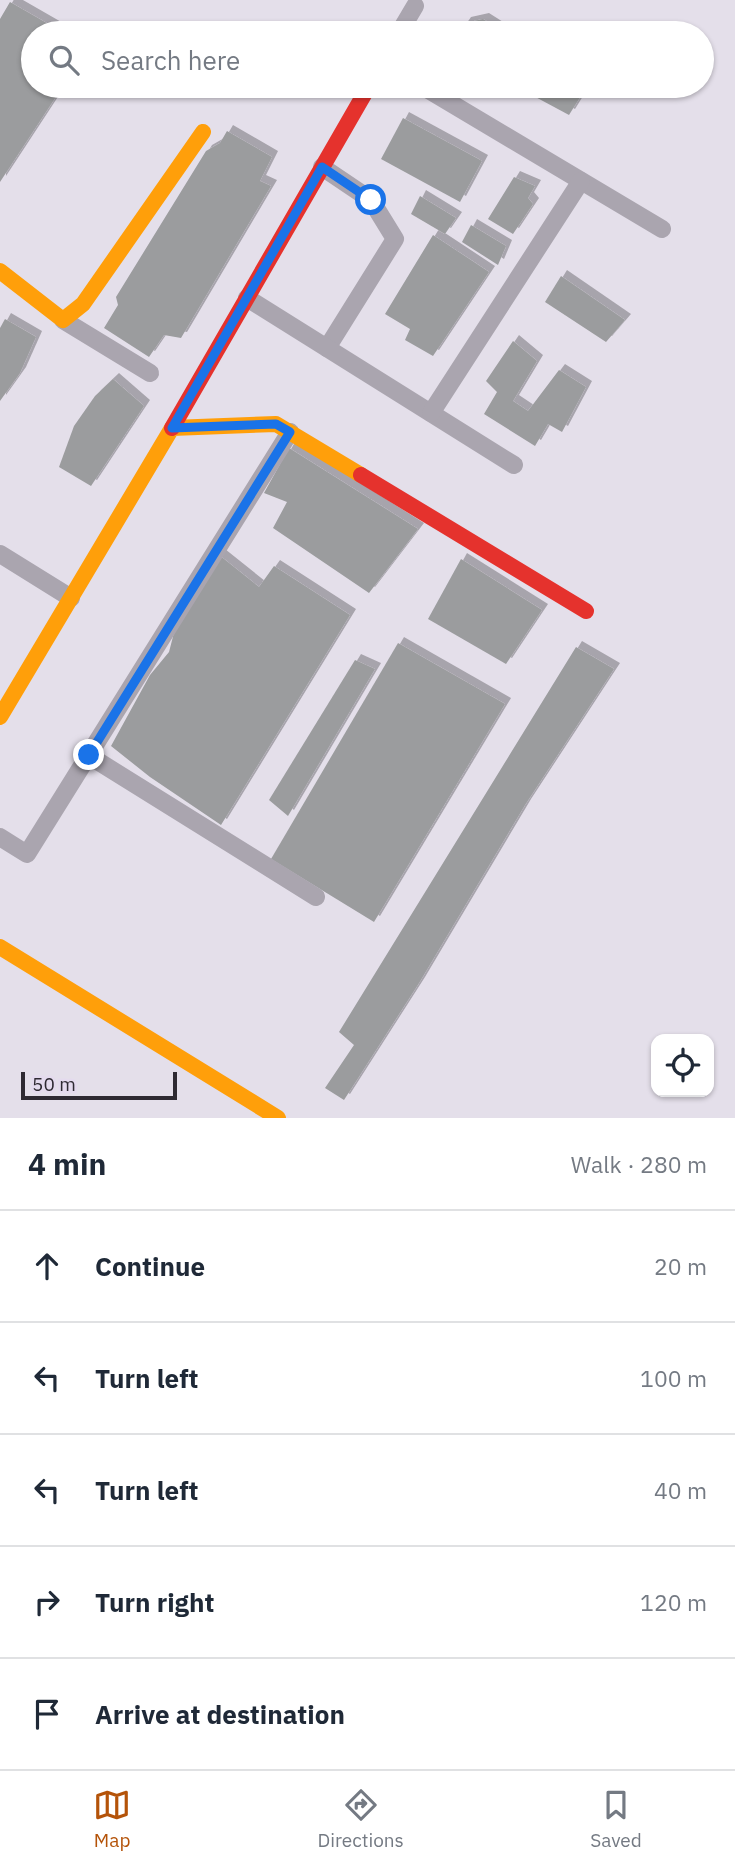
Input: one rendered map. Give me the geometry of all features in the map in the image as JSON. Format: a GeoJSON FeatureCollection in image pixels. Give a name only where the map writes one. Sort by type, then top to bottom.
{"type":"FeatureCollection","features":[{"type":"Feature","properties":{"kind":"street"},"geometry":{"type":"LineString","coordinates":[[406,21],[415,6]]}},
{"type":"Feature","properties":{"kind":"street"},"geometry":{"type":"LineString","coordinates":[[0,717],[172,428],[362,98]]}},
{"type":"Feature","properties":{"kind":"street"},"geometry":{"type":"LineString","coordinates":[[442,98],[662,229]]}},
{"type":"Feature","properties":{"kind":"street"},"geometry":{"type":"LineString","coordinates":[[63,320],[83,304],[203,132]]}},
{"type":"Feature","properties":{"kind":"street"},"geometry":{"type":"LineString","coordinates":[[322,167],[371,200],[395,239],[327,348]]}},
{"type":"Feature","properties":{"kind":"street"},"geometry":{"type":"LineString","coordinates":[[431,413],[581,181]]}},
{"type":"Feature","properties":{"kind":"street"},"geometry":{"type":"LineString","coordinates":[[0,271],[63,320],[150,373]]}},
{"type":"Feature","properties":{"kind":"street"},"geometry":{"type":"LineString","coordinates":[[247,299],[514,465]]}},
{"type":"Feature","properties":{"kind":"street"},"geometry":{"type":"LineString","coordinates":[[172,428],[276,424],[586,611]]}},
{"type":"Feature","properties":{"kind":"street"},"geometry":{"type":"LineString","coordinates":[[0,837],[27,854],[290,432]]}},
{"type":"Feature","properties":{"kind":"street"},"geometry":{"type":"LineString","coordinates":[[0,554],[71,598]]}},
{"type":"Feature","properties":{"kind":"street"},"geometry":{"type":"LineString","coordinates":[[89,755],[316,897]]}},
{"type":"Feature","properties":{"kind":"street"},"geometry":{"type":"LineString","coordinates":[[0,947],[278,1118]]}},
{"type":"Feature","properties":{"kind":"building"},"geometry":{"type":"Polygon","coordinates":[[[10,2],[43,21],[21,21],[21,98],[55,98],[0,182],[0,19],[10,2]]]}},
{"type":"Feature","properties":{"kind":"building"},"geometry":{"type":"Polygon","coordinates":[[[537,98],[580,98],[569,115],[537,98]]]}},
{"type":"Feature","properties":{"kind":"building"},"geometry":{"type":"Polygon","coordinates":[[[403,118],[482,161],[460,202],[381,159],[403,118]]]}},
{"type":"Feature","properties":{"kind":"building"},"geometry":{"type":"Polygon","coordinates":[[[227,131],[272,157],[260,181],[271,186],[181,338],[164,335],[149,357],[104,328],[118,305],[116,297],[206,151],[220,143],[227,131]]]}},
{"type":"Feature","properties":{"kind":"building"},"geometry":{"type":"Polygon","coordinates":[[[514,177],[535,186],[528,198],[533,204],[513,234],[488,219],[514,177]]]}},
{"type":"Feature","properties":{"kind":"building"},"geometry":{"type":"Polygon","coordinates":[[[420,196],[456,218],[445,234],[411,214],[420,196]]]}},
{"type":"Feature","properties":{"kind":"building"},"geometry":{"type":"Polygon","coordinates":[[[471,225],[506,246],[498,265],[462,242],[471,225]]]}},
{"type":"Feature","properties":{"kind":"building"},"geometry":{"type":"Polygon","coordinates":[[[433,235],[489,272],[433,356],[405,340],[410,329],[385,314],[433,235]]]}},
{"type":"Feature","properties":{"kind":"building"},"geometry":{"type":"Polygon","coordinates":[[[561,276],[625,320],[606,342],[545,302],[561,276]]]}},
{"type":"Feature","properties":{"kind":"building"},"geometry":{"type":"Polygon","coordinates":[[[5,319],[36,337],[20,373],[0,401],[0,328],[5,319]]]}},
{"type":"Feature","properties":{"kind":"building"},"geometry":{"type":"Polygon","coordinates":[[[513,341],[537,361],[513,401],[528,411],[559,370],[586,387],[562,432],[548,424],[535,446],[484,414],[497,392],[486,381],[513,341]]]}},
{"type":"Feature","properties":{"kind":"building"},"geometry":{"type":"Polygon","coordinates":[[[113,379],[144,406],[91,486],[59,467],[74,426],[95,396],[113,379]]]}},
{"type":"Feature","properties":{"kind":"building"},"geometry":{"type":"Polygon","coordinates":[[[289,448],[418,529],[369,593],[273,528],[287,502],[264,493],[289,448]]]}},
{"type":"Feature","properties":{"kind":"building"},"geometry":{"type":"Polygon","coordinates":[[[219,555],[259,587],[274,566],[350,615],[221,825],[150,777],[111,746],[150,675],[169,652],[176,625],[219,555]]]}},
{"type":"Feature","properties":{"kind":"building"},"geometry":{"type":"Polygon","coordinates":[[[461,559],[542,610],[506,664],[428,619],[461,559]]]}},
{"type":"Feature","properties":{"kind":"building"},"geometry":{"type":"Polygon","coordinates":[[[398,643],[505,704],[374,922],[271,859],[398,643]]]}},
{"type":"Feature","properties":{"kind":"building"},"geometry":{"type":"Polygon","coordinates":[[[576,647],[614,669],[525,805],[419,983],[344,1100],[325,1088],[354,1045],[339,1032],[576,647]]]}},
{"type":"Feature","properties":{"kind":"building"},"geometry":{"type":"Polygon","coordinates":[[[355,660],[375,669],[288,816],[269,800],[355,660]]]}},
{"type":"Feature","properties":{"kind":"traffic: slow"},"geometry":{"type":"LineString","coordinates":[[0,271],[63,320],[83,304],[203,132]]}},
{"type":"Feature","properties":{"kind":"traffic: slow"},"geometry":{"type":"LineString","coordinates":[[0,717],[172,428],[276,424],[361,475]]}},
{"type":"Feature","properties":{"kind":"traffic: slow"},"geometry":{"type":"LineString","coordinates":[[0,947],[278,1118]]}},
{"type":"Feature","properties":{"kind":"traffic: jam"},"geometry":{"type":"LineString","coordinates":[[172,428],[362,98]]}},
{"type":"Feature","properties":{"kind":"traffic: jam"},"geometry":{"type":"LineString","coordinates":[[361,475],[586,611]]}},
{"type":"Feature","properties":{"kind":"route"},"geometry":{"type":"LineString","coordinates":[[89,755],[290,432],[276,424],[172,428],[322,167],[371,200]]}}]}
